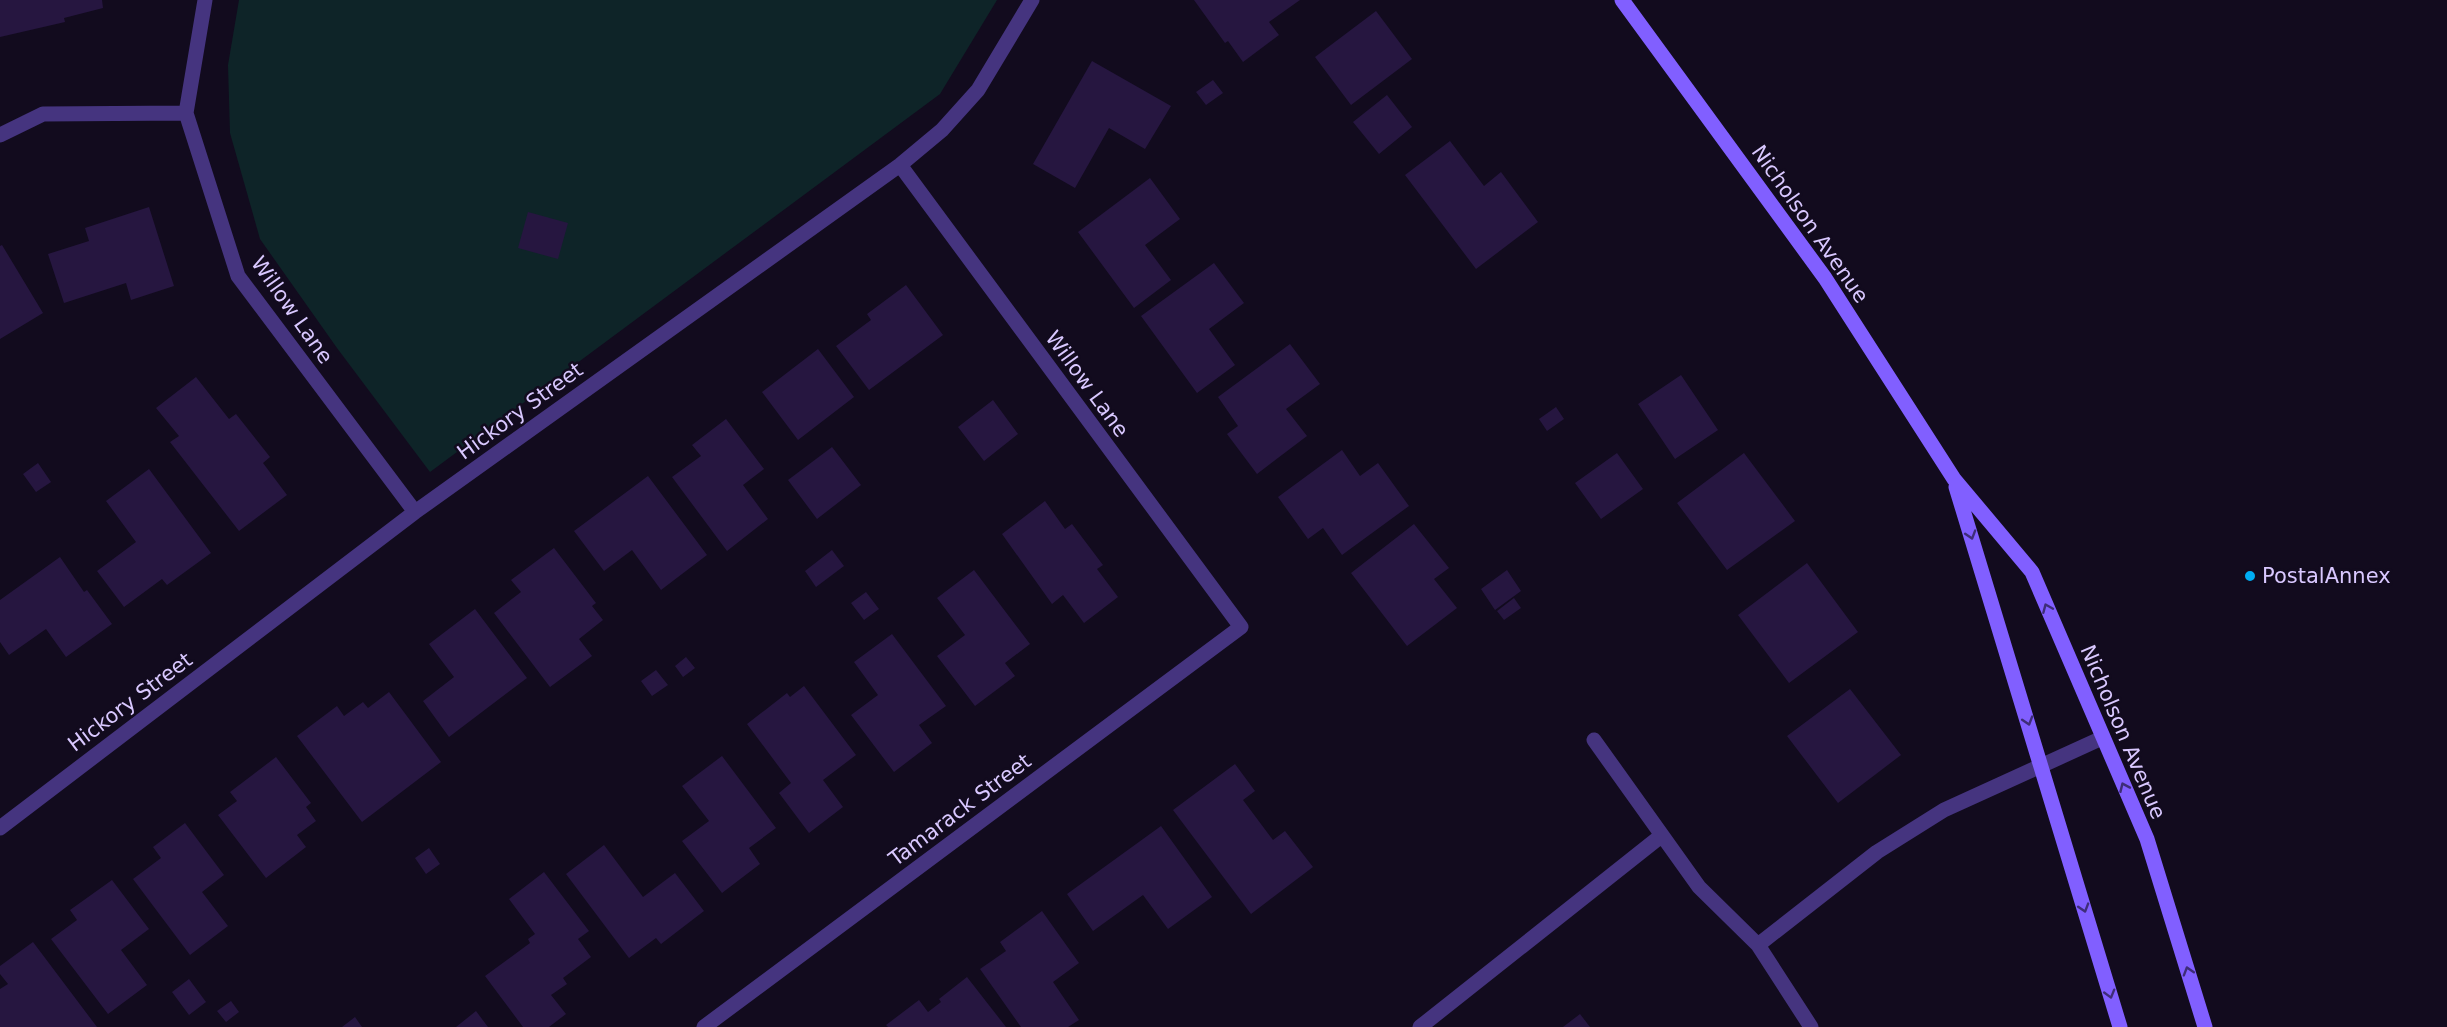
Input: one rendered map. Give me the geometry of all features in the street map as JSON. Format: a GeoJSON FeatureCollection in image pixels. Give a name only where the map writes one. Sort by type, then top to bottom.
{"type":"FeatureCollection","features":[{"type":"Feature","properties":{"kind":"main road","name":"Nicholson Avenue"},"geometry":{"type":"LineString","coordinates":[[1622,0],[1825,278],[1954,479],[2032,572],[2147,839],[2205,1026]]}},
{"type":"Feature","properties":{"kind":"main road","name":"Nicholson Avenue"},"geometry":{"type":"LineString","coordinates":[[1954,479],[2120,1027]]}},
{"type":"Feature","properties":{"kind":"street","name":"Willow Lane"},"geometry":{"type":"LineString","coordinates":[[205,0],[186,112],[238,276],[416,512]]}},
{"type":"Feature","properties":{"kind":"street","name":"Hickory Street"},"geometry":{"type":"LineString","coordinates":[[0,828],[416,512],[900,165],[942,130],[978,90],[1032,0]]}},
{"type":"Feature","properties":{"kind":"street"},"geometry":{"type":"LineString","coordinates":[[0,135],[43,114],[186,112]]}},
{"type":"Feature","properties":{"kind":"street","name":"Willow Lane"},"geometry":{"type":"LineString","coordinates":[[900,165],[1241,627]]}},
{"type":"Feature","properties":{"kind":"street","name":"Tamarack Street"},"geometry":{"type":"LineString","coordinates":[[704,1027],[1241,627]]}},
{"type":"Feature","properties":{"kind":"street"},"geometry":{"type":"LineString","coordinates":[[1758,945],[1877,852],[1944,810],[2102,738]]}},
{"type":"Feature","properties":{"kind":"street"},"geometry":{"type":"LineString","coordinates":[[1594,740],[1699,887],[1758,945],[1811,1027]]}},
{"type":"Feature","properties":{"kind":"street"},"geometry":{"type":"LineString","coordinates":[[1420,1027],[1661,836]]}},
{"type":"Feature","properties":{"kind":"green space"},"geometry":{"type":"Polygon","coordinates":[[[239,0],[997,0],[940,94],[430,472],[337,348],[260,239],[230,133],[228,65],[239,0]]]}},
{"type":"Feature","properties":{"kind":"building"},"geometry":{"type":"Polygon","coordinates":[[[0,0],[102,0],[103,8],[64,18],[65,22],[0,37],[0,0]]]}},
{"type":"Feature","properties":{"kind":"building"},"geometry":{"type":"Polygon","coordinates":[[[1194,0],[1300,0],[1269,22],[1279,35],[1243,62],[1228,41],[1225,43],[1194,0]]]}},
{"type":"Feature","properties":{"kind":"building"},"geometry":{"type":"Polygon","coordinates":[[[1376,11],[1412,59],[1351,105],[1315,57],[1376,11]]]}},
{"type":"Feature","properties":{"kind":"building"},"geometry":{"type":"Polygon","coordinates":[[[1092,61],[1171,106],[1145,149],[1109,128],[1075,188],[1033,164],[1092,61]]]}},
{"type":"Feature","properties":{"kind":"building"},"geometry":{"type":"Polygon","coordinates":[[[1213,80],[1223,93],[1206,105],[1196,92],[1213,80]]]}},
{"type":"Feature","properties":{"kind":"building"},"geometry":{"type":"Polygon","coordinates":[[[1387,95],[1412,127],[1379,154],[1353,122],[1387,95]]]}},
{"type":"Feature","properties":{"kind":"building"},"geometry":{"type":"Polygon","coordinates":[[[1450,141],[1484,186],[1501,172],[1538,222],[1476,269],[1405,175],[1450,141]]]}},
{"type":"Feature","properties":{"kind":"building"},"geometry":{"type":"Polygon","coordinates":[[[1150,178],[1180,219],[1145,245],[1171,280],[1134,308],[1078,232],[1150,178]]]}},
{"type":"Feature","properties":{"kind":"building"},"geometry":{"type":"Polygon","coordinates":[[[149,207],[174,286],[131,300],[126,283],[64,303],[48,254],[89,241],[85,228],[149,207]]]}},
{"type":"Feature","properties":{"kind":"building"},"geometry":{"type":"Polygon","coordinates":[[[528,212],[568,223],[558,259],[518,248],[528,212]]]}},
{"type":"Feature","properties":{"kind":"building"},"geometry":{"type":"Polygon","coordinates":[[[2,245],[43,313],[0,339],[0,246],[2,245]]]}},
{"type":"Feature","properties":{"kind":"building"},"geometry":{"type":"Polygon","coordinates":[[[1214,263],[1244,303],[1209,329],[1235,365],[1197,393],[1141,316],[1214,263]]]}},
{"type":"Feature","properties":{"kind":"building"},"geometry":{"type":"Polygon","coordinates":[[[906,285],[943,335],[869,390],[836,346],[871,320],[867,314],[906,285]]]}},
{"type":"Feature","properties":{"kind":"building"},"geometry":{"type":"Polygon","coordinates":[[[1290,344],[1320,384],[1286,409],[1307,436],[1257,474],[1227,434],[1238,426],[1218,397],[1290,344]]]}},
{"type":"Feature","properties":{"kind":"building"},"geometry":{"type":"Polygon","coordinates":[[[818,349],[854,397],[798,440],[762,392],[818,349]]]}},
{"type":"Feature","properties":{"kind":"building"},"geometry":{"type":"Polygon","coordinates":[[[1681,375],[1718,430],[1675,459],[1638,404],[1681,375]]]}},
{"type":"Feature","properties":{"kind":"building"},"geometry":{"type":"Polygon","coordinates":[[[196,377],[229,419],[236,414],[270,457],[263,463],[287,495],[239,531],[170,442],[179,436],[156,408],[196,377]]]}},
{"type":"Feature","properties":{"kind":"building"},"geometry":{"type":"Polygon","coordinates":[[[993,400],[1018,434],[984,461],[958,427],[993,400]]]}},
{"type":"Feature","properties":{"kind":"building"},"geometry":{"type":"Polygon","coordinates":[[[1556,407],[1564,419],[1547,431],[1539,419],[1556,407]]]}},
{"type":"Feature","properties":{"kind":"building"},"geometry":{"type":"Polygon","coordinates":[[[726,419],[764,469],[743,485],[768,519],[727,551],[672,477],[701,456],[692,445],[726,419]]]}},
{"type":"Feature","properties":{"kind":"building"},"geometry":{"type":"Polygon","coordinates":[[[832,447],[861,485],[817,519],[788,480],[832,447]]]}},
{"type":"Feature","properties":{"kind":"building"},"geometry":{"type":"Polygon","coordinates":[[[1342,450],[1360,476],[1378,463],[1409,506],[1342,555],[1323,528],[1308,539],[1278,497],[1342,450]]]}},
{"type":"Feature","properties":{"kind":"building"},"geometry":{"type":"Polygon","coordinates":[[[1617,453],[1643,489],[1601,519],[1575,483],[1617,453]]]}},
{"type":"Feature","properties":{"kind":"building"},"geometry":{"type":"Polygon","coordinates":[[[1744,453],[1795,521],[1727,570],[1677,503],[1744,453]]]}},
{"type":"Feature","properties":{"kind":"building"},"geometry":{"type":"Polygon","coordinates":[[[38,463],[51,482],[36,492],[23,474],[38,463]]]}},
{"type":"Feature","properties":{"kind":"building"},"geometry":{"type":"Polygon","coordinates":[[[149,469],[211,553],[167,585],[162,579],[124,607],[97,571],[136,542],[106,501],[149,469]]]}},
{"type":"Feature","properties":{"kind":"building"},"geometry":{"type":"Polygon","coordinates":[[[648,476],[707,555],[661,590],[632,550],[604,571],[574,531],[648,476]]]}},
{"type":"Feature","properties":{"kind":"building"},"geometry":{"type":"Polygon","coordinates":[[[1045,501],[1065,529],[1072,524],[1103,565],[1097,569],[1118,597],[1084,623],[1063,595],[1052,604],[1002,534],[1045,501]]]}},
{"type":"Feature","properties":{"kind":"building"},"geometry":{"type":"Polygon","coordinates":[[[1414,524],[1449,568],[1434,579],[1457,608],[1407,646],[1351,573],[1414,524]]]}},
{"type":"Feature","properties":{"kind":"building"},"geometry":{"type":"Polygon","coordinates":[[[554,548],[596,603],[592,606],[603,620],[579,639],[592,656],[550,687],[494,613],[521,592],[511,580],[554,548]]]}},
{"type":"Feature","properties":{"kind":"building"},"geometry":{"type":"Polygon","coordinates":[[[832,550],[844,566],[816,587],[805,571],[832,550]]]}},
{"type":"Feature","properties":{"kind":"building"},"geometry":{"type":"Polygon","coordinates":[[[60,557],[84,592],[87,590],[112,624],[66,657],[46,629],[9,655],[0,642],[0,600],[60,557]]]}},
{"type":"Feature","properties":{"kind":"building"},"geometry":{"type":"Polygon","coordinates":[[[1807,563],[1858,632],[1789,683],[1738,615],[1807,563]]]}},
{"type":"Feature","properties":{"kind":"building"},"geometry":{"type":"Polygon","coordinates":[[[974,570],[1030,644],[1005,663],[1015,676],[975,706],[937,656],[965,635],[937,598],[974,570]]]}},
{"type":"Feature","properties":{"kind":"building"},"geometry":{"type":"Polygon","coordinates":[[[1507,570],[1521,591],[1495,610],[1481,589],[1507,570]]]}},
{"type":"Feature","properties":{"kind":"building"},"geometry":{"type":"Polygon","coordinates":[[[866,592],[879,609],[864,620],[851,603],[866,592]]]}},
{"type":"Feature","properties":{"kind":"building"},"geometry":{"type":"Polygon","coordinates":[[[1514,598],[1521,608],[1504,620],[1497,611],[1514,598]]]}},
{"type":"Feature","properties":{"kind":"building"},"geometry":{"type":"Polygon","coordinates":[[[475,609],[527,678],[449,737],[423,701],[454,677],[429,644],[475,609]]]}},
{"type":"Feature","properties":{"kind":"building"},"geometry":{"type":"Polygon","coordinates":[[[892,634],[946,706],[919,725],[932,743],[894,772],[851,715],[878,695],[854,662],[892,634]]]}},
{"type":"Feature","properties":{"kind":"building"},"geometry":{"type":"Polygon","coordinates":[[[686,657],[695,668],[683,677],[675,666],[686,657]]]}},
{"type":"Feature","properties":{"kind":"building"},"geometry":{"type":"Polygon","coordinates":[[[656,670],[668,685],[652,696],[641,681],[656,670]]]}},
{"type":"Feature","properties":{"kind":"building"},"geometry":{"type":"Polygon","coordinates":[[[804,686],[856,755],[823,780],[843,807],[809,833],[779,793],[791,783],[747,724],[787,693],[790,697],[804,686]]]}},
{"type":"Feature","properties":{"kind":"building"},"geometry":{"type":"Polygon","coordinates":[[[1850,689],[1901,755],[1838,803],[1787,736],[1850,689]]]}},
{"type":"Feature","properties":{"kind":"building"},"geometry":{"type":"Polygon","coordinates":[[[389,692],[441,762],[362,822],[297,736],[337,706],[344,716],[363,702],[368,708],[389,692]]]}},
{"type":"Feature","properties":{"kind":"building"},"geometry":{"type":"Polygon","coordinates":[[[722,756],[776,828],[749,848],[760,864],[722,893],[682,841],[709,821],[682,786],[722,756]]]}},
{"type":"Feature","properties":{"kind":"building"},"geometry":{"type":"Polygon","coordinates":[[[276,757],[311,803],[306,807],[316,821],[297,835],[306,847],[266,878],[218,815],[237,801],[230,792],[276,757]]]}},
{"type":"Feature","properties":{"kind":"building"},"geometry":{"type":"Polygon","coordinates":[[[1235,764],[1255,791],[1243,800],[1273,840],[1285,831],[1313,867],[1251,914],[1173,810],[1235,764]]]}},
{"type":"Feature","properties":{"kind":"building"},"geometry":{"type":"Polygon","coordinates":[[[185,823],[224,875],[202,892],[228,926],[190,955],[133,879],[161,858],[153,847],[185,823]]]}},
{"type":"Feature","properties":{"kind":"building"},"geometry":{"type":"Polygon","coordinates":[[[1161,826],[1212,897],[1168,929],[1143,895],[1093,931],[1067,894],[1161,826]]]}},
{"type":"Feature","properties":{"kind":"building"},"geometry":{"type":"Polygon","coordinates":[[[604,845],[643,897],[675,873],[704,911],[661,944],[656,938],[629,958],[566,874],[604,845]]]}},
{"type":"Feature","properties":{"kind":"building"},"geometry":{"type":"Polygon","coordinates":[[[429,848],[440,864],[426,874],[415,858],[429,848]]]}},
{"type":"Feature","properties":{"kind":"building"},"geometry":{"type":"Polygon","coordinates":[[[544,872],[589,931],[578,939],[591,957],[563,978],[567,984],[551,995],[566,1014],[549,1027],[523,1027],[485,976],[530,943],[528,939],[535,934],[509,899],[544,872]]]}},
{"type":"Feature","properties":{"kind":"building"},"geometry":{"type":"Polygon","coordinates":[[[112,880],[149,929],[121,950],[147,985],[108,1014],[51,939],[77,920],[70,910],[112,880]]]}},
{"type":"Feature","properties":{"kind":"building"},"geometry":{"type":"Polygon","coordinates":[[[1042,911],[1079,963],[1053,982],[1079,1020],[1068,1027],[1021,1027],[980,969],[1006,951],[1000,942],[1042,911]]]}},
{"type":"Feature","properties":{"kind":"building"},"geometry":{"type":"Polygon","coordinates":[[[33,942],[97,1027],[0,1027],[0,989],[8,984],[0,974],[0,966],[33,942]]]}},
{"type":"Feature","properties":{"kind":"building"},"geometry":{"type":"Polygon","coordinates":[[[967,977],[1006,1027],[888,1027],[886,1025],[919,1000],[928,1012],[941,1002],[939,999],[967,977]]]}},
{"type":"Feature","properties":{"kind":"building"},"geometry":{"type":"Polygon","coordinates":[[[189,979],[206,1002],[189,1015],[172,992],[189,979]]]}},
{"type":"Feature","properties":{"kind":"building"},"geometry":{"type":"Polygon","coordinates":[[[231,1001],[239,1012],[226,1022],[217,1011],[231,1001]]]}},
{"type":"Feature","properties":{"kind":"building"},"geometry":{"type":"Polygon","coordinates":[[[476,1011],[488,1027],[456,1027],[476,1011]]]}},
{"type":"Feature","properties":{"kind":"building"},"geometry":{"type":"Polygon","coordinates":[[[1580,1014],[1590,1027],[1563,1027],[1580,1014]]]}},
{"type":"Feature","properties":{"kind":"building"},"geometry":{"type":"Polygon","coordinates":[[[355,1017],[362,1027],[342,1027],[355,1017]]]}},
{"type":"Feature","properties":{"kind":"place","name":"PostalAnnex"},"geometry":{"type":"Point","coordinates":[2250,576]}}]}
